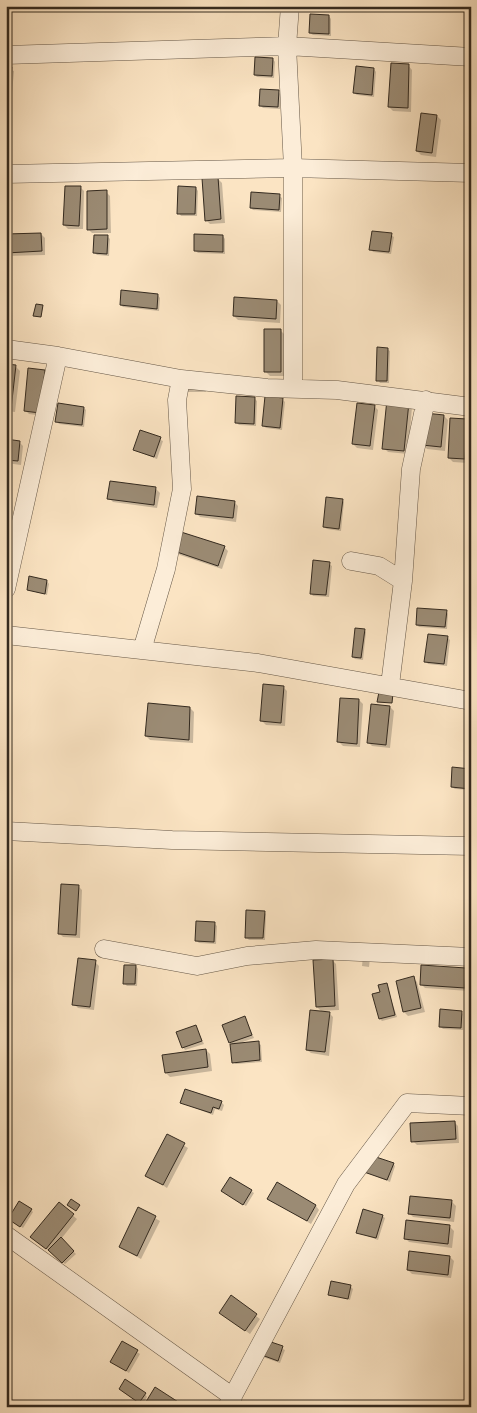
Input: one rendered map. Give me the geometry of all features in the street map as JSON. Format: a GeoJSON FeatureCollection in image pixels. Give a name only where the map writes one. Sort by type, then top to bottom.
{"type":"FeatureCollection","features":[{"type":"Feature","properties":{"kind":"street"},"geometry":{"type":"LineString","coordinates":[[290,6],[287,46],[293,168],[293,388]]}},
{"type":"Feature","properties":{"kind":"street"},"geometry":{"type":"LineString","coordinates":[[6,54],[287,46],[471,57]]}},
{"type":"Feature","properties":{"kind":"street"},"geometry":{"type":"LineString","coordinates":[[6,174],[293,168],[471,173]]}},
{"type":"Feature","properties":{"kind":"street"},"geometry":{"type":"LineString","coordinates":[[6,349],[58,356],[181,380],[336,390],[471,407]]}},
{"type":"Feature","properties":{"kind":"street"},"geometry":{"type":"LineString","coordinates":[[6,589],[58,356]]}},
{"type":"Feature","properties":{"kind":"street"},"geometry":{"type":"LineString","coordinates":[[142,650],[166,569],[182,489],[176,400],[181,380]]}},
{"type":"Feature","properties":{"kind":"street"},"geometry":{"type":"LineString","coordinates":[[390,685],[403,581],[411,469],[426,400]]}},
{"type":"Feature","properties":{"kind":"street"},"geometry":{"type":"LineString","coordinates":[[351,561],[380,566],[403,581]]}},
{"type":"Feature","properties":{"kind":"street"},"geometry":{"type":"LineString","coordinates":[[6,635],[258,663],[471,700]]}},
{"type":"Feature","properties":{"kind":"street"},"geometry":{"type":"LineString","coordinates":[[6,831],[172,840],[471,846]]}},
{"type":"Feature","properties":{"kind":"street"},"geometry":{"type":"LineString","coordinates":[[104,949],[197,966],[246,956],[316,950],[471,957]]}},
{"type":"Feature","properties":{"kind":"street"},"geometry":{"type":"LineString","coordinates":[[6,1235],[230,1402],[346,1184],[407,1103],[471,1106]]}},
{"type":"Feature","properties":{"kind":"building"},"geometry":{"type":"Polygon","coordinates":[[[310,14],[329,15],[329,34],[309,33],[310,14]]]}},
{"type":"Feature","properties":{"kind":"building"},"geometry":{"type":"Polygon","coordinates":[[[255,57],[273,58],[272,76],[254,75],[255,57]]]}},
{"type":"Feature","properties":{"kind":"building"},"geometry":{"type":"Polygon","coordinates":[[[391,63],[409,64],[408,108],[388,107],[391,63]]]}},
{"type":"Feature","properties":{"kind":"building"},"geometry":{"type":"Polygon","coordinates":[[[356,66],[374,68],[372,95],[353,93],[356,66]]]}},
{"type":"Feature","properties":{"kind":"building"},"geometry":{"type":"Polygon","coordinates":[[[6,67],[12,67],[10,91],[6,91],[6,67]]]}},
{"type":"Feature","properties":{"kind":"building"},"geometry":{"type":"Polygon","coordinates":[[[260,89],[279,90],[278,107],[259,106],[260,89]]]}},
{"type":"Feature","properties":{"kind":"building"},"geometry":{"type":"Polygon","coordinates":[[[421,113],[437,115],[432,153],[416,151],[421,113]]]}},
{"type":"Feature","properties":{"kind":"building"},"geometry":{"type":"Polygon","coordinates":[[[218,177],[221,219],[205,221],[202,178],[218,177]]]}},
{"type":"Feature","properties":{"kind":"building"},"geometry":{"type":"Polygon","coordinates":[[[65,186],[81,186],[79,226],[63,225],[65,186]]]}},
{"type":"Feature","properties":{"kind":"building"},"geometry":{"type":"Polygon","coordinates":[[[178,186],[196,187],[195,214],[177,214],[178,186]]]}},
{"type":"Feature","properties":{"kind":"building"},"geometry":{"type":"Polygon","coordinates":[[[107,190],[107,229],[87,230],[87,191],[107,190]]]}},
{"type":"Feature","properties":{"kind":"building"},"geometry":{"type":"Polygon","coordinates":[[[251,192],[280,194],[279,210],[250,208],[251,192]]]}},
{"type":"Feature","properties":{"kind":"building"},"geometry":{"type":"Polygon","coordinates":[[[372,231],[392,233],[389,252],[369,250],[372,231]]]}},
{"type":"Feature","properties":{"kind":"building"},"geometry":{"type":"Polygon","coordinates":[[[41,233],[42,251],[6,253],[6,234],[41,233]]]}},
{"type":"Feature","properties":{"kind":"building"},"geometry":{"type":"Polygon","coordinates":[[[194,234],[223,235],[223,252],[194,251],[194,234]]]}},
{"type":"Feature","properties":{"kind":"building"},"geometry":{"type":"Polygon","coordinates":[[[94,235],[108,235],[107,254],[93,253],[94,235]]]}},
{"type":"Feature","properties":{"kind":"building"},"geometry":{"type":"Polygon","coordinates":[[[121,290],[158,294],[157,309],[120,305],[121,290]]]}},
{"type":"Feature","properties":{"kind":"building"},"geometry":{"type":"Polygon","coordinates":[[[234,297],[277,300],[276,319],[233,316],[234,297]]]}},
{"type":"Feature","properties":{"kind":"building"},"geometry":{"type":"Polygon","coordinates":[[[36,304],[43,305],[41,317],[33,316],[36,304]]]}},
{"type":"Feature","properties":{"kind":"building"},"geometry":{"type":"Polygon","coordinates":[[[264,329],[281,329],[281,372],[264,372],[264,329]]]}},
{"type":"Feature","properties":{"kind":"building"},"geometry":{"type":"Polygon","coordinates":[[[377,347],[388,348],[387,381],[376,381],[377,347]]]}},
{"type":"Feature","properties":{"kind":"building"},"geometry":{"type":"Polygon","coordinates":[[[6,364],[16,365],[11,409],[6,408],[6,364]]]}},
{"type":"Feature","properties":{"kind":"building"},"geometry":{"type":"Polygon","coordinates":[[[28,368],[45,370],[40,413],[24,411],[28,368]]]}},
{"type":"Feature","properties":{"kind":"building"},"geometry":{"type":"Polygon","coordinates":[[[236,396],[255,397],[254,424],[235,423],[236,396]]]}},
{"type":"Feature","properties":{"kind":"building"},"geometry":{"type":"Polygon","coordinates":[[[265,396],[283,398],[280,428],[262,426],[265,396]]]}},
{"type":"Feature","properties":{"kind":"building"},"geometry":{"type":"Polygon","coordinates":[[[387,399],[409,402],[404,451],[382,449],[387,399]]]}},
{"type":"Feature","properties":{"kind":"building"},"geometry":{"type":"Polygon","coordinates":[[[58,403],[84,407],[82,425],[55,422],[58,403]]]}},
{"type":"Feature","properties":{"kind":"building"},"geometry":{"type":"Polygon","coordinates":[[[357,403],[375,405],[370,446],[352,444],[357,403]]]}},
{"type":"Feature","properties":{"kind":"building"},"geometry":{"type":"Polygon","coordinates":[[[425,413],[444,415],[441,447],[422,445],[425,413]]]}},
{"type":"Feature","properties":{"kind":"building"},"geometry":{"type":"Polygon","coordinates":[[[450,418],[467,419],[465,459],[448,458],[450,418]]]}},
{"type":"Feature","properties":{"kind":"building"},"geometry":{"type":"Polygon","coordinates":[[[140,430],[161,437],[154,457],[133,450],[140,430]]]}},
{"type":"Feature","properties":{"kind":"building"},"geometry":{"type":"Polygon","coordinates":[[[6,439],[20,441],[18,461],[6,460],[6,439]]]}},
{"type":"Feature","properties":{"kind":"building"},"geometry":{"type":"Polygon","coordinates":[[[110,481],[156,487],[154,505],[107,499],[110,481]]]}},
{"type":"Feature","properties":{"kind":"building"},"geometry":{"type":"Polygon","coordinates":[[[197,496],[235,501],[233,518],[195,514],[197,496]]]}},
{"type":"Feature","properties":{"kind":"building"},"geometry":{"type":"Polygon","coordinates":[[[326,497],[343,499],[339,529],[323,527],[326,497]]]}},
{"type":"Feature","properties":{"kind":"building"},"geometry":{"type":"Polygon","coordinates":[[[181,532],[225,546],[218,566],[174,551],[181,532]]]}},
{"type":"Feature","properties":{"kind":"building"},"geometry":{"type":"Polygon","coordinates":[[[313,560],[330,562],[326,595],[310,594],[313,560]]]}},
{"type":"Feature","properties":{"kind":"building"},"geometry":{"type":"Polygon","coordinates":[[[29,576],[47,580],[45,594],[27,590],[29,576]]]}},
{"type":"Feature","properties":{"kind":"building"},"geometry":{"type":"Polygon","coordinates":[[[417,608],[447,610],[445,627],[416,625],[417,608]]]}},
{"type":"Feature","properties":{"kind":"building"},"geometry":{"type":"Polygon","coordinates":[[[355,628],[365,629],[361,658],[352,657],[355,628]]]}},
{"type":"Feature","properties":{"kind":"building"},"geometry":{"type":"Polygon","coordinates":[[[428,634],[448,636],[444,664],[424,662],[428,634]]]}},
{"type":"Feature","properties":{"kind":"building"},"geometry":{"type":"Polygon","coordinates":[[[263,684],[284,686],[281,723],[260,721],[263,684]]]}},
{"type":"Feature","properties":{"kind":"building"},"geometry":{"type":"Polygon","coordinates":[[[379,692],[393,693],[392,703],[377,702],[379,692]]]}},
{"type":"Feature","properties":{"kind":"building"},"geometry":{"type":"Polygon","coordinates":[[[340,698],[359,699],[357,744],[337,742],[340,698]]]}},
{"type":"Feature","properties":{"kind":"building"},"geometry":{"type":"Polygon","coordinates":[[[148,703],[190,707],[189,740],[145,736],[148,703]]]}},
{"type":"Feature","properties":{"kind":"building"},"geometry":{"type":"Polygon","coordinates":[[[371,704],[390,706],[386,745],[367,743],[371,704]]]}},
{"type":"Feature","properties":{"kind":"building"},"geometry":{"type":"Polygon","coordinates":[[[452,767],[471,769],[471,789],[451,787],[452,767]]]}},
{"type":"Feature","properties":{"kind":"building"},"geometry":{"type":"Polygon","coordinates":[[[61,884],[79,885],[76,935],[58,934],[61,884]]]}},
{"type":"Feature","properties":{"kind":"building"},"geometry":{"type":"Polygon","coordinates":[[[246,910],[265,911],[263,938],[245,938],[246,910]]]}},
{"type":"Feature","properties":{"kind":"building"},"geometry":{"type":"Polygon","coordinates":[[[196,921],[215,922],[214,942],[195,941],[196,921]]]}},
{"type":"Feature","properties":{"kind":"building"},"geometry":{"type":"Polygon","coordinates":[[[78,958],[96,960],[90,1007],[72,1005],[78,958]]]}},
{"type":"Feature","properties":{"kind":"building"},"geometry":{"type":"Polygon","coordinates":[[[333,959],[335,1006],[316,1007],[313,960],[333,959]]]}},
{"type":"Feature","properties":{"kind":"building"},"geometry":{"type":"Polygon","coordinates":[[[124,965],[136,965],[135,984],[123,984],[124,965]]]}},
{"type":"Feature","properties":{"kind":"building"},"geometry":{"type":"Polygon","coordinates":[[[421,965],[466,968],[465,988],[420,985],[421,965]]]}},
{"type":"Feature","properties":{"kind":"building"},"geometry":{"type":"Polygon","coordinates":[[[414,976],[421,1008],[403,1012],[396,981],[414,976]]]}},
{"type":"Feature","properties":{"kind":"building"},"geometry":{"type":"Polygon","coordinates":[[[387,983],[395,1015],[379,1019],[372,994],[380,992],[378,985],[387,983]]]}},
{"type":"Feature","properties":{"kind":"building"},"geometry":{"type":"Polygon","coordinates":[[[440,1009],[462,1011],[461,1028],[439,1027],[440,1009]]]}},
{"type":"Feature","properties":{"kind":"building"},"geometry":{"type":"Polygon","coordinates":[[[310,1010],[330,1012],[325,1052],[306,1050],[310,1010]]]}},
{"type":"Feature","properties":{"kind":"building"},"geometry":{"type":"Polygon","coordinates":[[[245,1016],[252,1035],[229,1043],[222,1025],[245,1016]]]}},
{"type":"Feature","properties":{"kind":"building"},"geometry":{"type":"Polygon","coordinates":[[[196,1025],[202,1041],[182,1048],[176,1032],[196,1025]]]}},
{"type":"Feature","properties":{"kind":"building"},"geometry":{"type":"Polygon","coordinates":[[[259,1041],[260,1060],[232,1063],[230,1044],[259,1041]]]}},
{"type":"Feature","properties":{"kind":"building"},"geometry":{"type":"Polygon","coordinates":[[[206,1049],[208,1067],[165,1073],[162,1055],[206,1049]]]}},
{"type":"Feature","properties":{"kind":"building"},"geometry":{"type":"Polygon","coordinates":[[[185,1089],[222,1101],[219,1109],[213,1107],[211,1113],[180,1103],[185,1089]]]}},
{"type":"Feature","properties":{"kind":"building"},"geometry":{"type":"Polygon","coordinates":[[[455,1121],[456,1139],[411,1142],[410,1123],[455,1121]]]}},
{"type":"Feature","properties":{"kind":"building"},"geometry":{"type":"Polygon","coordinates":[[[167,1134],[185,1143],[163,1185],[145,1176],[167,1134]]]}},
{"type":"Feature","properties":{"kind":"building"},"geometry":{"type":"Polygon","coordinates":[[[370,1155],[394,1163],[387,1180],[364,1172],[370,1155]]]}},
{"type":"Feature","properties":{"kind":"building"},"geometry":{"type":"Polygon","coordinates":[[[230,1177],[252,1190],[243,1205],[221,1191],[230,1177]]]}},
{"type":"Feature","properties":{"kind":"building"},"geometry":{"type":"Polygon","coordinates":[[[277,1182],[316,1205],[307,1221],[267,1199],[277,1182]]]}},
{"type":"Feature","properties":{"kind":"building"},"geometry":{"type":"Polygon","coordinates":[[[410,1196],[452,1200],[450,1218],[408,1214],[410,1196]]]}},
{"type":"Feature","properties":{"kind":"building"},"geometry":{"type":"Polygon","coordinates":[[[71,1199],[80,1205],[76,1211],[67,1205],[71,1199]]]}},
{"type":"Feature","properties":{"kind":"building"},"geometry":{"type":"Polygon","coordinates":[[[19,1201],[32,1209],[20,1227],[8,1219],[19,1201]]]}},
{"type":"Feature","properties":{"kind":"building"},"geometry":{"type":"Polygon","coordinates":[[[59,1202],[74,1214],[46,1249],[30,1237],[59,1202]]]}},
{"type":"Feature","properties":{"kind":"building"},"geometry":{"type":"Polygon","coordinates":[[[138,1207],[156,1216],[137,1256],[119,1247],[138,1207]]]}},
{"type":"Feature","properties":{"kind":"building"},"geometry":{"type":"Polygon","coordinates":[[[363,1209],[383,1215],[376,1238],[356,1233],[363,1209]]]}},
{"type":"Feature","properties":{"kind":"building"},"geometry":{"type":"Polygon","coordinates":[[[406,1220],[450,1225],[448,1244],[404,1239],[406,1220]]]}},
{"type":"Feature","properties":{"kind":"building"},"geometry":{"type":"Polygon","coordinates":[[[61,1237],[74,1251],[62,1263],[48,1250],[61,1237]]]}},
{"type":"Feature","properties":{"kind":"building"},"geometry":{"type":"Polygon","coordinates":[[[409,1251],[450,1256],[448,1275],[407,1270],[409,1251]]]}},
{"type":"Feature","properties":{"kind":"building"},"geometry":{"type":"Polygon","coordinates":[[[331,1281],[351,1285],[348,1299],[328,1295],[331,1281]]]}},
{"type":"Feature","properties":{"kind":"building"},"geometry":{"type":"Polygon","coordinates":[[[231,1295],[257,1314],[245,1331],[219,1313],[231,1295]]]}},
{"type":"Feature","properties":{"kind":"building"},"geometry":{"type":"Polygon","coordinates":[[[265,1340],[283,1346],[278,1361],[259,1354],[265,1340]]]}},
{"type":"Feature","properties":{"kind":"building"},"geometry":{"type":"Polygon","coordinates":[[[122,1341],[138,1350],[126,1371],[110,1362],[122,1341]]]}},
{"type":"Feature","properties":{"kind":"building"},"geometry":{"type":"Polygon","coordinates":[[[125,1379],[146,1393],[139,1403],[119,1389],[125,1379]]]}},
{"type":"Feature","properties":{"kind":"building"},"geometry":{"type":"Polygon","coordinates":[[[155,1387],[186,1407],[144,1405],[155,1387]]]}}]}
